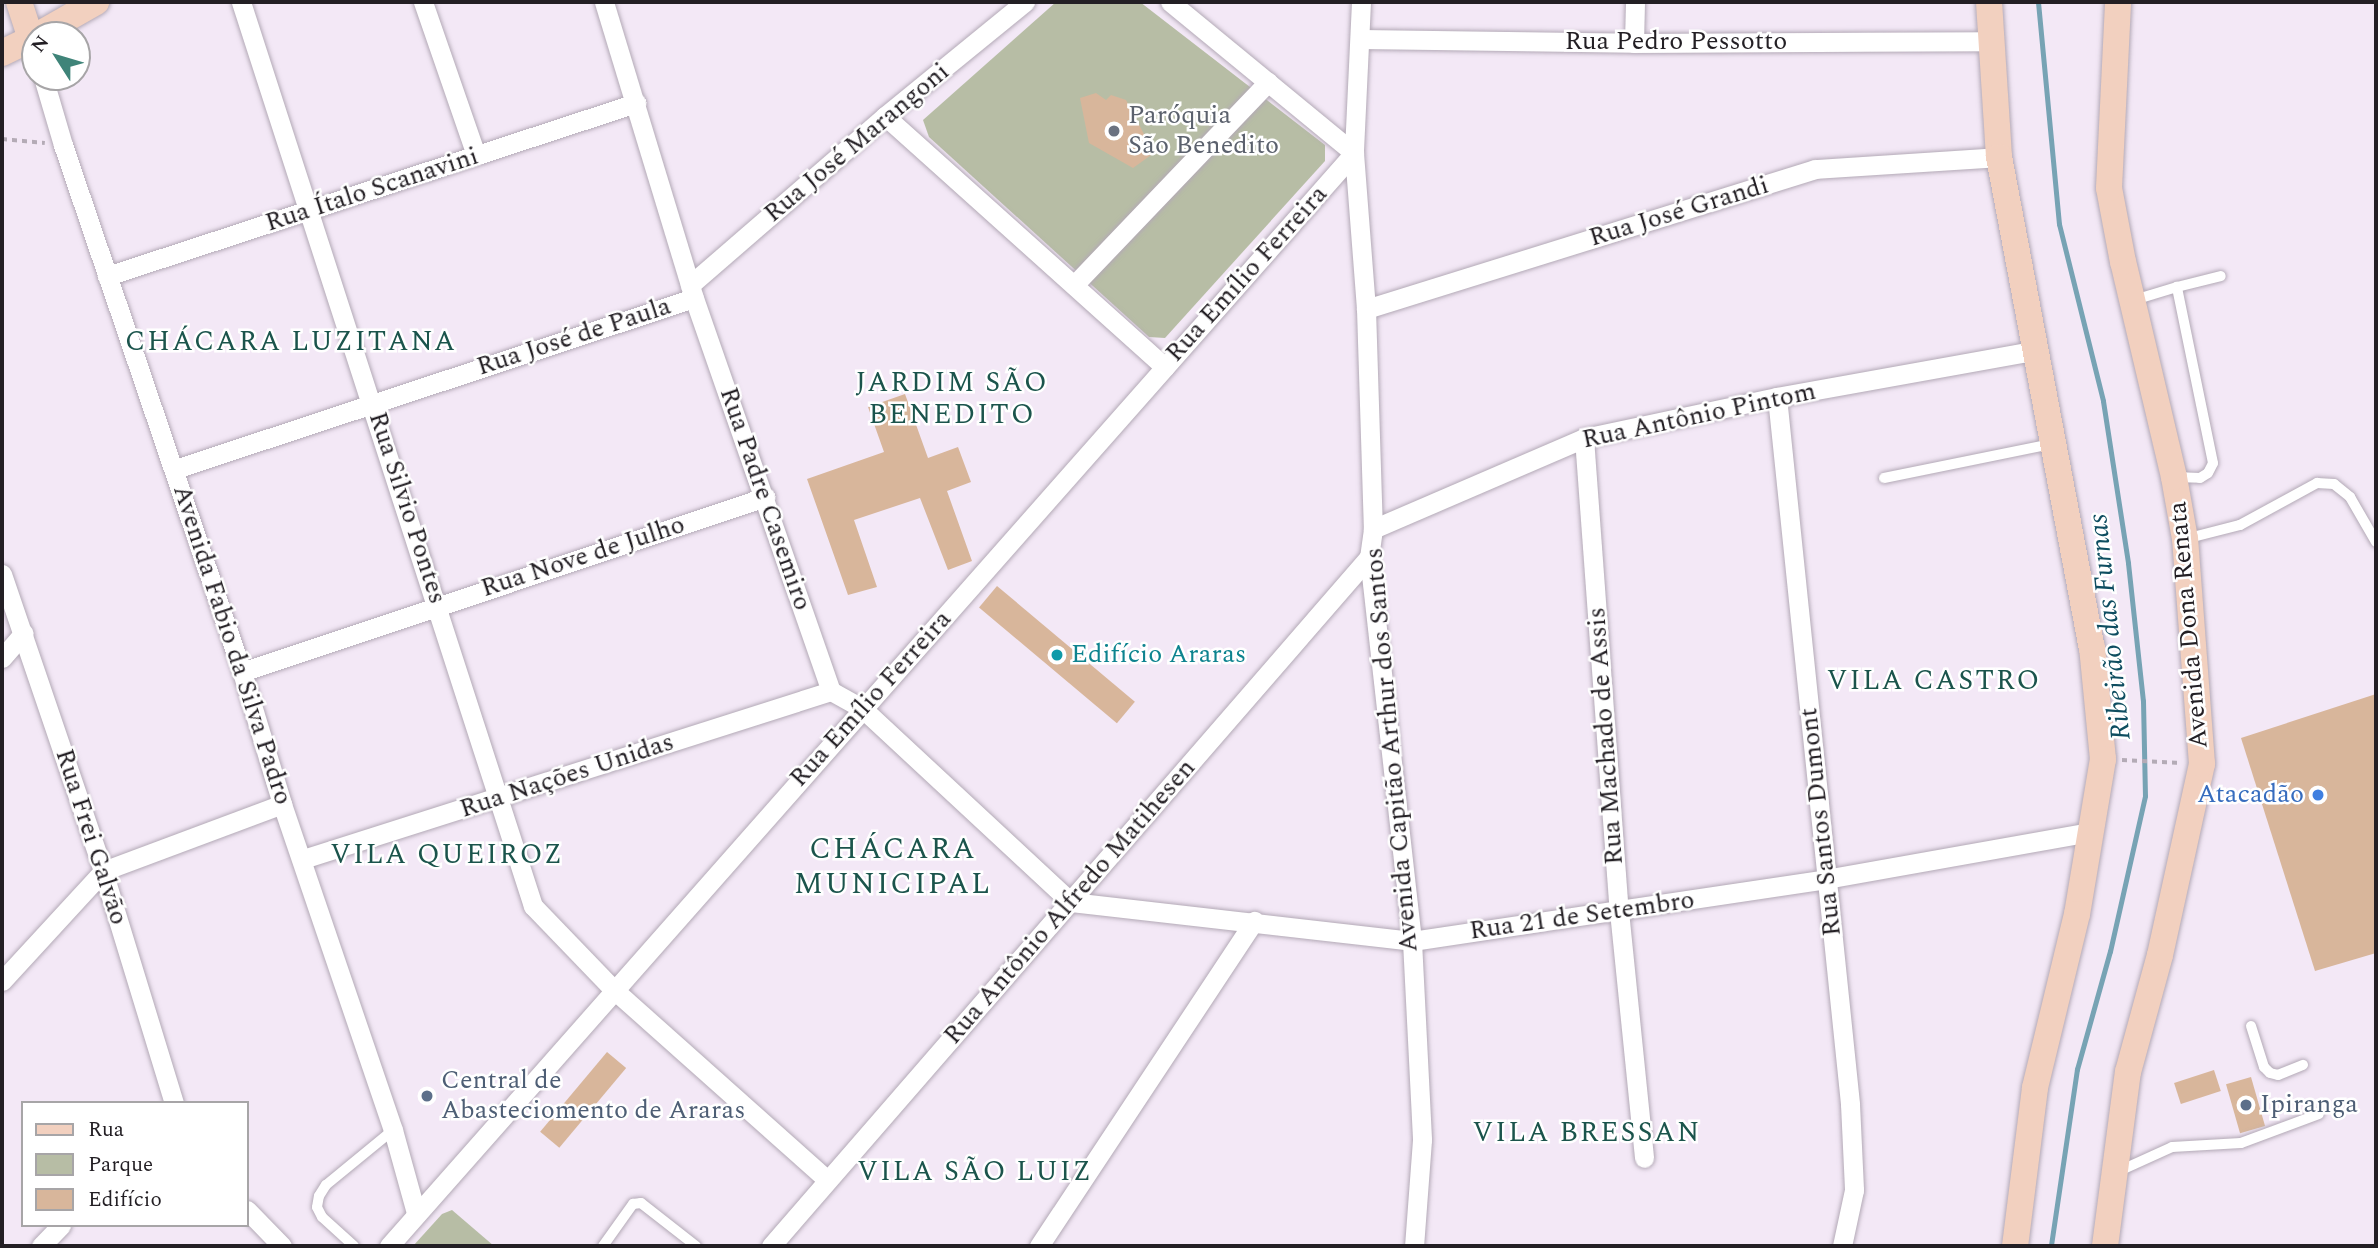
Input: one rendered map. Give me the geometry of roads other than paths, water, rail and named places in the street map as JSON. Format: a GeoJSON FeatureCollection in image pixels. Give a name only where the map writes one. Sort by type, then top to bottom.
{"type":"FeatureCollection","features":[{"type":"Feature","properties":{"kind":"main road"},"geometry":{"type":"LineString","coordinates":[[51,21],[96,2]]}},
{"type":"Feature","properties":{"kind":"main road"},"geometry":{"type":"LineString","coordinates":[[1989,2],[1999,157],[2038,350],[2092,647],[2103,759],[2077,914],[2035,1088],[2015,1246]]}},
{"type":"Feature","properties":{"kind":"main road","name":"Avenida Dona Renata"},"geometry":{"type":"LineString","coordinates":[[2105,1246],[2128,1072],[2160,955],[2202,764],[2185,539],[2174,477],[2109,188],[2118,2]]}},
{"type":"Feature","properties":{"kind":"main road"},"geometry":{"type":"LineString","coordinates":[[2,53],[21,37]]}},
{"type":"Feature","properties":{"kind":"street","name":"Rua Silvio Pontes"},"geometry":{"type":"LineString","coordinates":[[241,2],[308,213],[373,402],[533,906],[613,989],[827,1180]]}},
{"type":"Feature","properties":{"kind":"street"},"geometry":{"type":"LineString","coordinates":[[423,2],[476,155]]}},
{"type":"Feature","properties":{"kind":"street","name":"Rua Padre Casemiro"},"geometry":{"type":"LineString","coordinates":[[604,2],[692,292],[831,691]]}},
{"type":"Feature","properties":{"kind":"street","name":"Rua José Marangoni"},"geometry":{"type":"LineString","coordinates":[[692,292],[885,116],[1025,2]]}},
{"type":"Feature","properties":{"kind":"street"},"geometry":{"type":"LineString","coordinates":[[1170,2],[1354,153]]}},
{"type":"Feature","properties":{"kind":"street","name":"Avenida Capitão Arthur dos Santos"},"geometry":{"type":"LineString","coordinates":[[1361,2],[1354,153],[1366,309],[1373,529],[1369,557],[1412,941],[1422,1140],[1418,1244]]}},
{"type":"Feature","properties":{"kind":"street"},"geometry":{"type":"LineString","coordinates":[[1634,43],[1635,2]]}},
{"type":"Feature","properties":{"kind":"street","name":"Rua Pedro Pessotto"},"geometry":{"type":"LineString","coordinates":[[1361,39],[1634,43],[1992,41]]}},
{"type":"Feature","properties":{"kind":"street"},"geometry":{"type":"LineString","coordinates":[[1074,285],[1268,82]]}},
{"type":"Feature","properties":{"kind":"street","name":"Avenida Fabio da Silva Padro"},"geometry":{"type":"LineString","coordinates":[[47,91],[63,145],[242,672],[282,804],[303,859],[393,1130],[416,1213]]}},
{"type":"Feature","properties":{"kind":"street","name":"Rua Ítalo Scanavini"},"geometry":{"type":"LineString","coordinates":[[107,276],[308,213],[636,103]]}},
{"type":"Feature","properties":{"kind":"street"},"geometry":{"type":"LineString","coordinates":[[885,116],[1165,367]]}},
{"type":"Feature","properties":{"kind":"street","name":"Rua Emílio Ferreira"},"geometry":{"type":"LineString","coordinates":[[389,1246],[613,989],[1354,153]]}},
{"type":"Feature","properties":{"kind":"street","name":"Rua José Grandi"},"geometry":{"type":"LineString","coordinates":[[1366,309],[1815,169],[1999,157]]}},
{"type":"Feature","properties":{"kind":"street","name":"Rua José de Paula"},"geometry":{"type":"LineString","coordinates":[[175,469],[692,292]]}},
{"type":"Feature","properties":{"kind":"street","name":"Rua Antônio Pintom"},"geometry":{"type":"LineString","coordinates":[[1373,529],[1584,438],[1777,397],[2038,350]]}},
{"type":"Feature","properties":{"kind":"street","name":"Rua Santos Dumont"},"geometry":{"type":"LineString","coordinates":[[1777,397],[1850,1104],[1854,1190],[1842,1246]]}},
{"type":"Feature","properties":{"kind":"street","name":"Rua Machado de Assis"},"geometry":{"type":"LineString","coordinates":[[1584,438],[1619,911],[1644,1158]]}},
{"type":"Feature","properties":{"kind":"street","name":"Rua Nove de Julho"},"geometry":{"type":"LineString","coordinates":[[242,672],[765,497]]}},
{"type":"Feature","properties":{"kind":"street","name":"Rua Antônio Alfredo Matihesen"},"geometry":{"type":"LineString","coordinates":[[771,1246],[1369,557]]}},
{"type":"Feature","properties":{"kind":"street","name":"Rua Frei Galvão"},"geometry":{"type":"LineString","coordinates":[[2,574],[103,871],[173,1101]]}},
{"type":"Feature","properties":{"kind":"street"},"geometry":{"type":"LineString","coordinates":[[2,658],[24,633]]}},
{"type":"Feature","properties":{"kind":"street"},"geometry":{"type":"LineString","coordinates":[[831,691],[863,709],[1071,902]]}},
{"type":"Feature","properties":{"kind":"street","name":"Rua Nações Unidas"},"geometry":{"type":"LineString","coordinates":[[303,859],[831,691]]}},
{"type":"Feature","properties":{"kind":"street"},"geometry":{"type":"LineString","coordinates":[[2,981],[103,871],[282,804]]}},
{"type":"Feature","properties":{"kind":"street","name":"Rua 21 de Setembro"},"geometry":{"type":"LineString","coordinates":[[1071,902],[1412,941],[1826,879],[2090,832]]}},
{"type":"Feature","properties":{"kind":"street"},"geometry":{"type":"LineString","coordinates":[[1040,1246],[1254,921]]}},
{"type":"Feature","properties":{"kind":"street"},"geometry":{"type":"LineString","coordinates":[[248,1211],[282,1246]]}},
{"type":"Feature","properties":{"kind":"street"},"geometry":{"type":"LineString","coordinates":[[41,1246],[59,1227]]}},
{"type":"Feature","properties":{"kind":"lane"},"geometry":{"type":"LineString","coordinates":[[2133,300],[2221,276]]}},
{"type":"Feature","properties":{"kind":"lane"},"geometry":{"type":"LineString","coordinates":[[2174,477],[2200,478],[2208,472],[2213,463],[2177,287]]}},
{"type":"Feature","properties":{"kind":"lane"},"geometry":{"type":"LineString","coordinates":[[1884,478],[2055,443]]}},
{"type":"Feature","properties":{"kind":"lane"},"geometry":{"type":"LineString","coordinates":[[2185,539],[2240,525],[2317,483],[2334,484],[2350,497],[2376,542]]}},
{"type":"Feature","properties":{"kind":"lane"},"geometry":{"type":"LineString","coordinates":[[2251,1026],[2264,1067],[2270,1073],[2278,1075],[2303,1065]]}},
{"type":"Feature","properties":{"kind":"lane"},"geometry":{"type":"LineString","coordinates":[[2114,1173],[2172,1147],[2241,1143],[2319,1114]]}},
{"type":"Feature","properties":{"kind":"lane"},"geometry":{"type":"LineString","coordinates":[[354,1246],[322,1217],[317,1207],[318,1196],[326,1185],[393,1130]]}},
{"type":"Feature","properties":{"kind":"lane"},"geometry":{"type":"LineString","coordinates":[[603,1246],[633,1204],[641,1203],[696,1246]]}},
{"type":"Feature","properties":{"kind":"waterway","name":"Ribeirão das Furnas"},"geometry":{"type":"LineString","coordinates":[[2038,2],[2059,224],[2103,401],[2128,563],[2143,701],[2145,796],[2110,951],[2077,1069],[2051,1246]]}},
{"type":"Feature","properties":{"kind":"place","name":"Paróquia São Benedito"},"geometry":{"type":"Point","coordinates":[1114,131]}},
{"type":"Feature","properties":{"kind":"place","name":"Edifício Araras"},"geometry":{"type":"Point","coordinates":[1057,655]}},
{"type":"Feature","properties":{"kind":"place","name":"Atacadão"},"geometry":{"type":"Point","coordinates":[2318,795]}},
{"type":"Feature","properties":{"kind":"place","name":"Central de Abasteciomento de Araras"},"geometry":{"type":"Point","coordinates":[427,1096]}},
{"type":"Feature","properties":{"kind":"place","name":"Ipiranga"},"geometry":{"type":"Point","coordinates":[2246,1105]}},
{"type":"Feature","properties":{"kind":"district","name":"CHÁCARA LUZITANA"},"geometry":{"type":"Point","coordinates":[291,342]}},
{"type":"Feature","properties":{"kind":"district","name":"JARDIM SÃO BENEDITO"},"geometry":{"type":"Point","coordinates":[952,399]}},
{"type":"Feature","properties":{"kind":"district","name":"VILA CASTRO"},"geometry":{"type":"Point","coordinates":[1934,681]}},
{"type":"Feature","properties":{"kind":"district","name":"VILA QUEIROZ"},"geometry":{"type":"Point","coordinates":[447,855]}},
{"type":"Feature","properties":{"kind":"district","name":"CHÁCARA MUNICIPAL"},"geometry":{"type":"Point","coordinates":[893,866]}},
{"type":"Feature","properties":{"kind":"district","name":"VILA BRESSAN"},"geometry":{"type":"Point","coordinates":[1587,1133]}},
{"type":"Feature","properties":{"kind":"district","name":"VILA SÃO LUIZ"},"geometry":{"type":"Point","coordinates":[975,1172]}}]}
